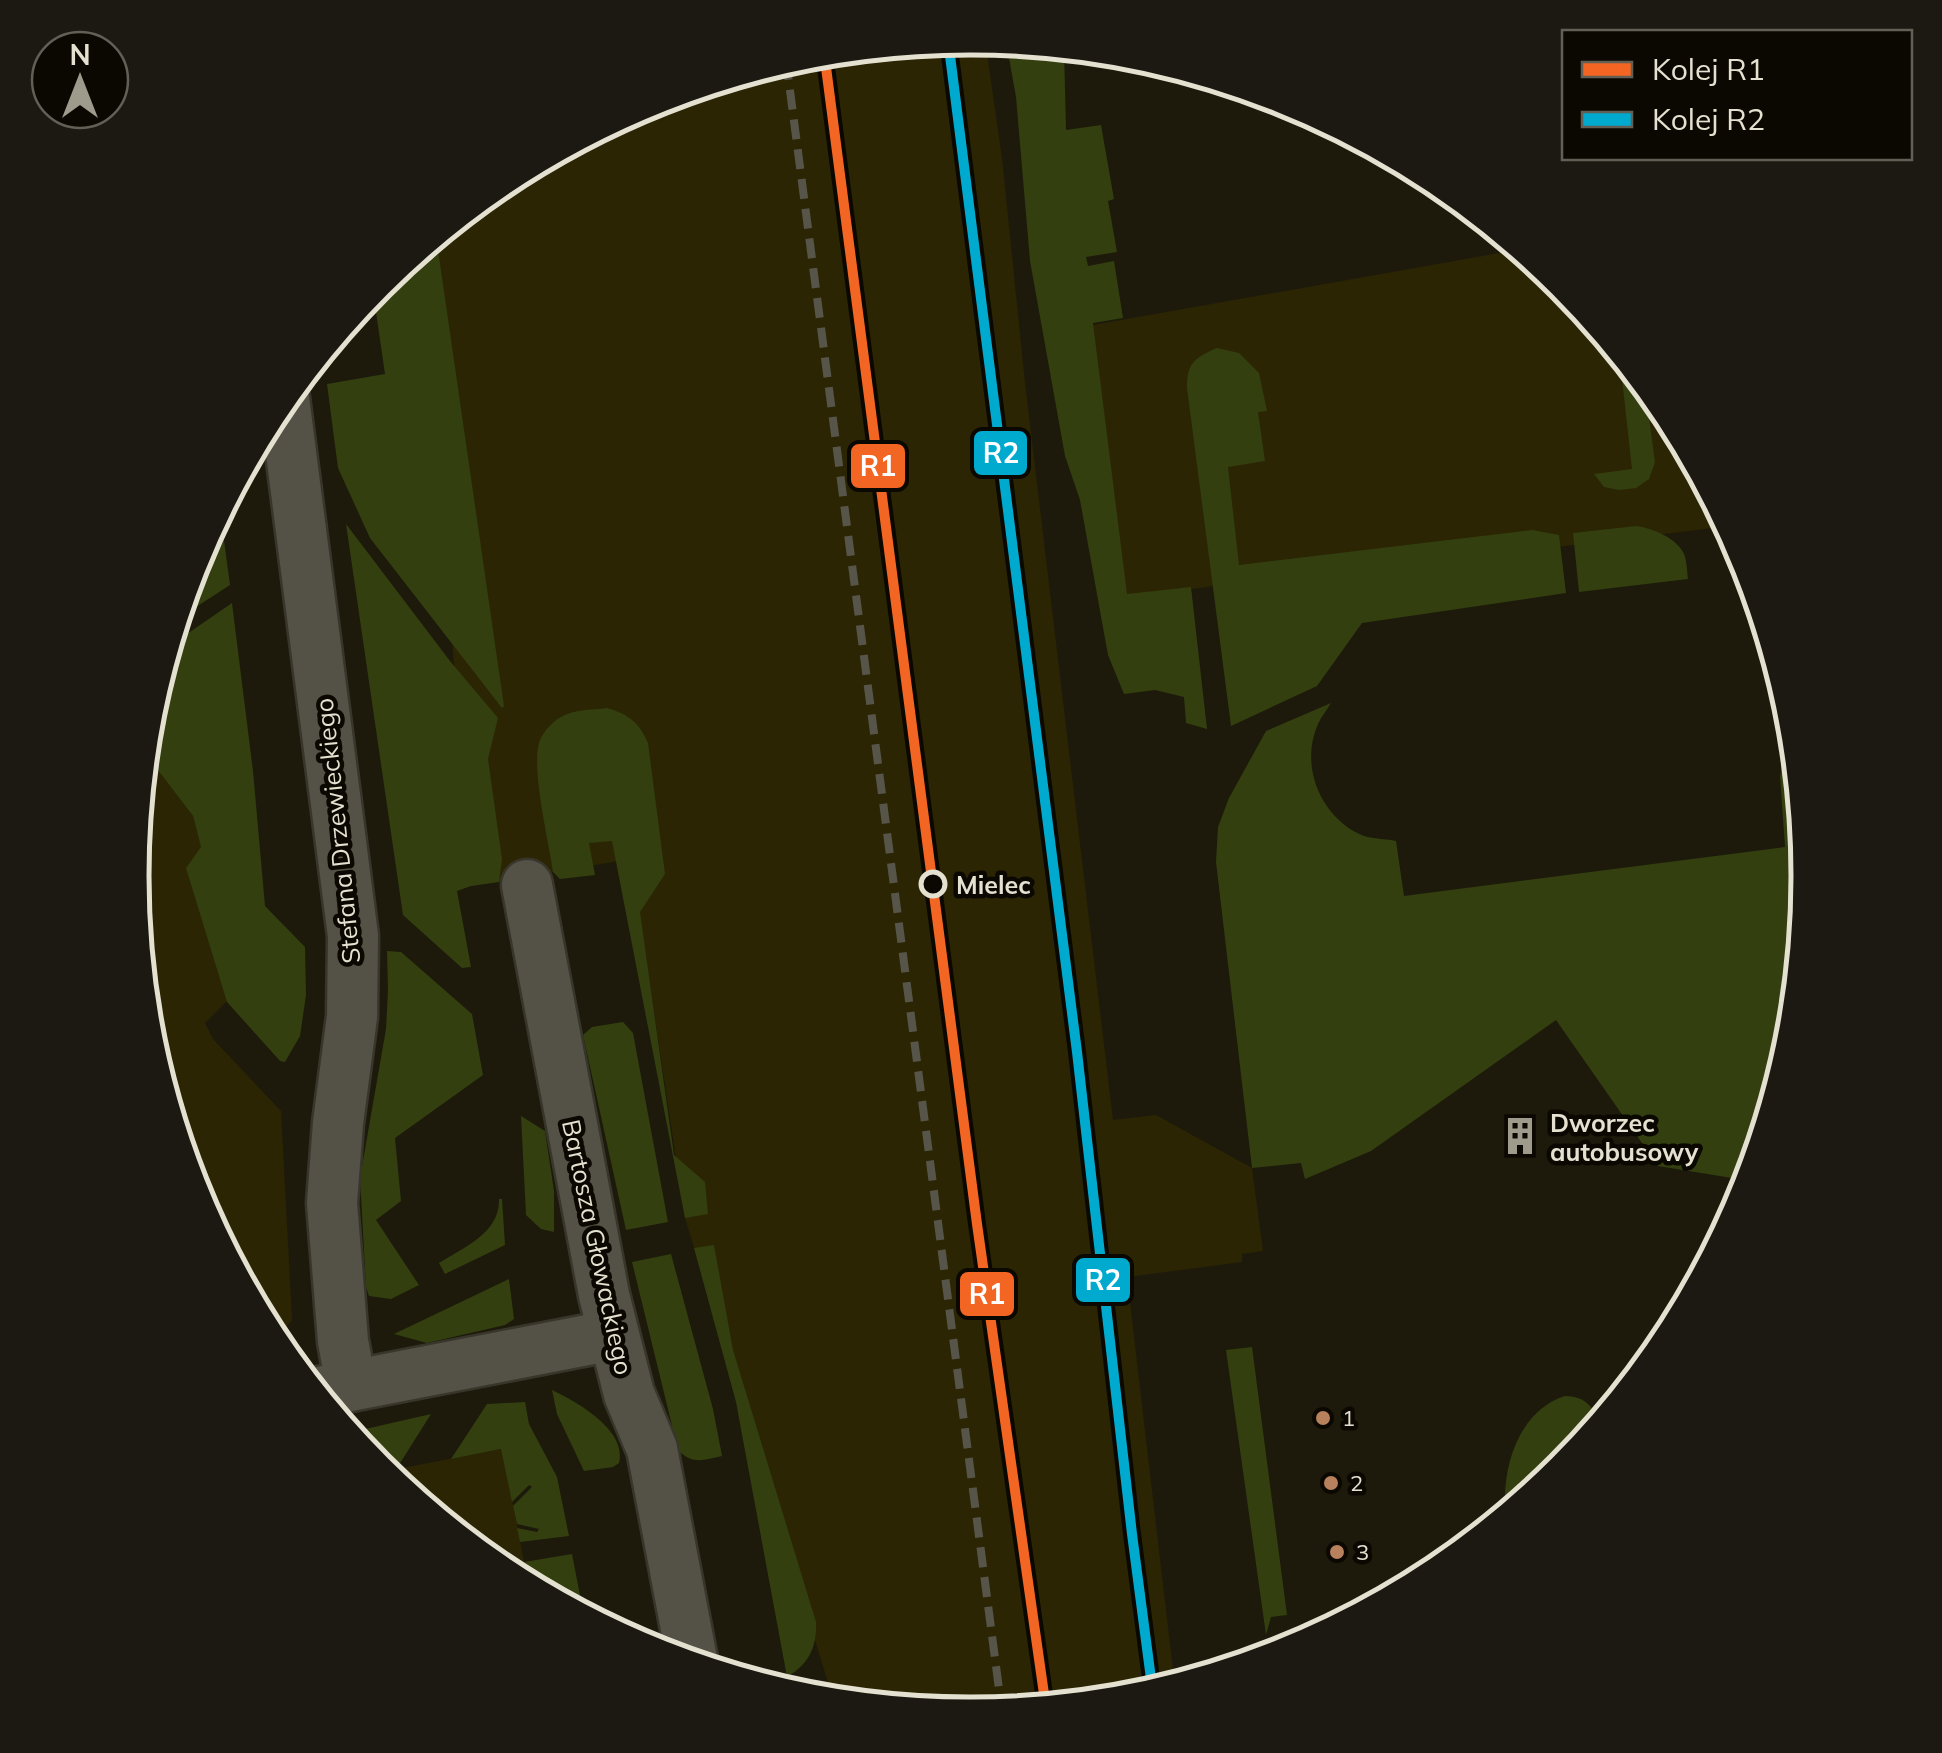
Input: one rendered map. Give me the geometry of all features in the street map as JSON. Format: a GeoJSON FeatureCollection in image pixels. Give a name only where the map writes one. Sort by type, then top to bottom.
{"type":"FeatureCollection","features":[{"type":"Feature","properties":{"kind":"street","name":"Stefana Drzewieckiego"},"geometry":{"type":"LineString","coordinates":[[287,422],[352,936],[352,1016],[332,1203],[343,1342],[333,1389],[613,1335]]}},
{"type":"Feature","properties":{"kind":"street","name":"Bartosza Głowackiego"},"geometry":{"type":"LineString","coordinates":[[527,885],[613,1335],[630,1394],[652,1449],[689,1647]]}},
{"type":"Feature","properties":{"kind":"shaded area"},"geometry":{"type":"Polygon","coordinates":[[[987,56],[1113,1120],[1156,1115],[1252,1168],[1263,1251],[1242,1254],[1242,1262],[1127,1277],[1173,1672],[1078,1691],[971,1698],[829,1685],[685,1218],[631,859],[471,886],[423,264],[515,193],[560,165],[657,118],[707,99],[758,83],[864,62],[987,56]]]}},
{"type":"Feature","properties":{"kind":"shaded area"},"geometry":{"type":"Polygon","coordinates":[[[1504,252],[1552,296],[1623,376],[1682,466],[1715,528],[1126,598],[1093,325],[1504,252]]]}},
{"type":"Feature","properties":{"kind":"shaded area"},"geometry":{"type":"Polygon","coordinates":[[[157,769],[193,816],[239,989],[205,1023],[213,1039],[281,1111],[292,1320],[285,1329],[234,1240],[193,1141],[177,1089],[165,1037],[151,930],[149,876],[157,769]]]}},
{"type":"Feature","properties":{"kind":"shaded area"},"geometry":{"type":"Polygon","coordinates":[[[502,1449],[525,1566],[471,1528],[402,1468],[502,1449]]]}},
{"type":"Feature","properties":{"kind":"green space"},"geometry":{"type":"Polygon","coordinates":[[[1009,56],[1064,61],[1066,130],[1101,125],[1114,199],[1108,201],[1117,252],[1086,257],[1088,266],[1114,261],[1123,318],[1093,323],[1127,594],[1191,587],[1207,729],[1186,723],[1184,697],[1155,690],[1124,694],[1108,655],[1080,500],[1065,456],[1030,261],[1016,97],[1009,56]]]}},
{"type":"Feature","properties":{"kind":"green space"},"geometry":{"type":"Polygon","coordinates":[[[438,252],[502,708],[370,538],[338,468],[327,384],[385,374],[376,312],[438,252]]]}},
{"type":"Feature","properties":{"kind":"green space"},"geometry":{"type":"Polygon","coordinates":[[[1217,348],[1239,353],[1259,373],[1267,411],[1258,412],[1265,461],[1228,467],[1239,565],[1532,530],[1559,535],[1566,593],[1362,623],[1317,686],[1231,726],[1187,388],[1193,362],[1217,348]]]}},
{"type":"Feature","properties":{"kind":"green space"},"geometry":{"type":"Polygon","coordinates":[[[1622,374],[1648,412],[1655,462],[1649,479],[1636,488],[1604,487],[1594,474],[1632,469],[1622,374]]]}},
{"type":"Feature","properties":{"kind":"green space"},"geometry":{"type":"Polygon","coordinates":[[[346,524],[498,718],[488,759],[502,859],[499,882],[457,891],[471,967],[462,968],[403,915],[346,524]]]}},
{"type":"Feature","properties":{"kind":"green space"},"geometry":{"type":"Polygon","coordinates":[[[1636,526],[1656,532],[1681,548],[1688,579],[1579,592],[1573,533],[1636,526]]]}},
{"type":"Feature","properties":{"kind":"green space"},"geometry":{"type":"Polygon","coordinates":[[[223,537],[230,585],[195,608],[223,537]]]}},
{"type":"Feature","properties":{"kind":"green space"},"geometry":{"type":"Polygon","coordinates":[[[232,603],[265,906],[305,947],[306,995],[300,1036],[285,1062],[227,1002],[186,868],[201,847],[193,816],[157,769],[165,716],[186,635],[232,603]]]}},
{"type":"Feature","properties":{"kind":"green space"},"geometry":{"type":"Polygon","coordinates":[[[1331,703],[1313,740],[1311,757],[1318,789],[1336,817],[1349,828],[1364,836],[1396,841],[1404,896],[1785,847],[1780,776],[1784,760],[1792,876],[1785,984],[1765,1089],[1735,1178],[1658,1166],[1556,1020],[1371,1151],[1305,1179],[1301,1163],[1252,1168],[1216,862],[1218,827],[1229,798],[1266,731],[1331,703]]]}},
{"type":"Feature","properties":{"kind":"green space"},"geometry":{"type":"Polygon","coordinates":[[[607,708],[632,720],[648,743],[665,874],[640,912],[674,1155],[705,1182],[708,1214],[685,1218],[612,841],[589,843],[595,875],[560,879],[553,872],[537,767],[540,740],[566,714],[607,708]]]}},
{"type":"Feature","properties":{"kind":"green space"},"geometry":{"type":"Polygon","coordinates":[[[387,951],[401,952],[472,1014],[483,1075],[395,1138],[401,1201],[376,1220],[419,1285],[391,1299],[369,1296],[366,1287],[360,1178],[386,1029],[387,951]]]}},
{"type":"Feature","properties":{"kind":"green space"},"geometry":{"type":"Polygon","coordinates":[[[623,1022],[633,1033],[668,1222],[626,1230],[583,1035],[592,1027],[623,1022]]]}},
{"type":"Feature","properties":{"kind":"green space"},"geometry":{"type":"Polygon","coordinates":[[[521,1116],[545,1131],[554,1191],[554,1232],[541,1229],[526,1215],[521,1116]]]}},
{"type":"Feature","properties":{"kind":"green space"},"geometry":{"type":"Polygon","coordinates":[[[499,1199],[505,1245],[445,1274],[439,1263],[487,1230],[498,1211],[499,1199]]]}},
{"type":"Feature","properties":{"kind":"green space"},"geometry":{"type":"Polygon","coordinates":[[[714,1245],[733,1350],[816,1622],[810,1654],[787,1677],[736,1402],[694,1248],[714,1245]]]}},
{"type":"Feature","properties":{"kind":"green space"},"geometry":{"type":"Polygon","coordinates":[[[671,1254],[722,1456],[710,1459],[693,1460],[678,1450],[632,1262],[671,1254]]]}},
{"type":"Feature","properties":{"kind":"green space"},"geometry":{"type":"Polygon","coordinates":[[[509,1279],[514,1319],[505,1325],[427,1343],[394,1334],[509,1279]]]}},
{"type":"Feature","properties":{"kind":"green space"},"geometry":{"type":"Polygon","coordinates":[[[1252,1347],[1287,1615],[1271,1617],[1266,1635],[1226,1350],[1252,1347]]]}},
{"type":"Feature","properties":{"kind":"green space"},"geometry":{"type":"Polygon","coordinates":[[[552,1390],[586,1410],[608,1429],[619,1451],[619,1463],[584,1471],[557,1414],[552,1390]]]}},
{"type":"Feature","properties":{"kind":"green space"},"geometry":{"type":"Polygon","coordinates":[[[1565,1396],[1578,1398],[1594,1412],[1505,1500],[1515,1445],[1535,1415],[1565,1396]]]}},
{"type":"Feature","properties":{"kind":"green space"},"geometry":{"type":"Polygon","coordinates":[[[525,1402],[529,1424],[557,1477],[569,1536],[520,1542],[517,1528],[537,1532],[539,1529],[517,1524],[513,1506],[532,1487],[529,1485],[512,1502],[501,1449],[451,1459],[487,1404],[525,1402]]]}},
{"type":"Feature","properties":{"kind":"green space"},"geometry":{"type":"Polygon","coordinates":[[[431,1414],[399,1465],[364,1429],[431,1414]]]}},
{"type":"Feature","properties":{"kind":"green space"},"geometry":{"type":"Polygon","coordinates":[[[572,1554],[581,1599],[525,1566],[524,1562],[572,1554]]]}},
{"type":"Feature","properties":{"kind":"railway"},"geometry":{"type":"LineString","coordinates":[[950,56],[1077,1052],[1151,1678]]}},
{"type":"Feature","properties":{"kind":"railway"},"geometry":{"type":"LineString","coordinates":[[788,76],[1000,1697]]}},
{"type":"Feature","properties":{"kind":"rail line","name":"R2"},"geometry":{"type":"LineString","coordinates":[[950,56],[1077,1052],[1151,1678]]}},
{"type":"Feature","properties":{"kind":"rail line","name":"R1"},"geometry":{"type":"LineString","coordinates":[[826,68],[977,1224],[1044,1694]]}},
{"type":"Feature","properties":{"kind":"place","name":"Mielec"},"geometry":{"type":"Point","coordinates":[933,884]}},
{"type":"Feature","properties":{"kind":"place","name":"Dworzec autobusowy"},"geometry":{"type":"Point","coordinates":[1520,1136]}},
{"type":"Feature","properties":{"kind":"place","name":"1"},"geometry":{"type":"Point","coordinates":[1323,1418]}},
{"type":"Feature","properties":{"kind":"place","name":"2"},"geometry":{"type":"Point","coordinates":[1331,1483]}},
{"type":"Feature","properties":{"kind":"place","name":"3"},"geometry":{"type":"Point","coordinates":[1337,1552]}}]}
